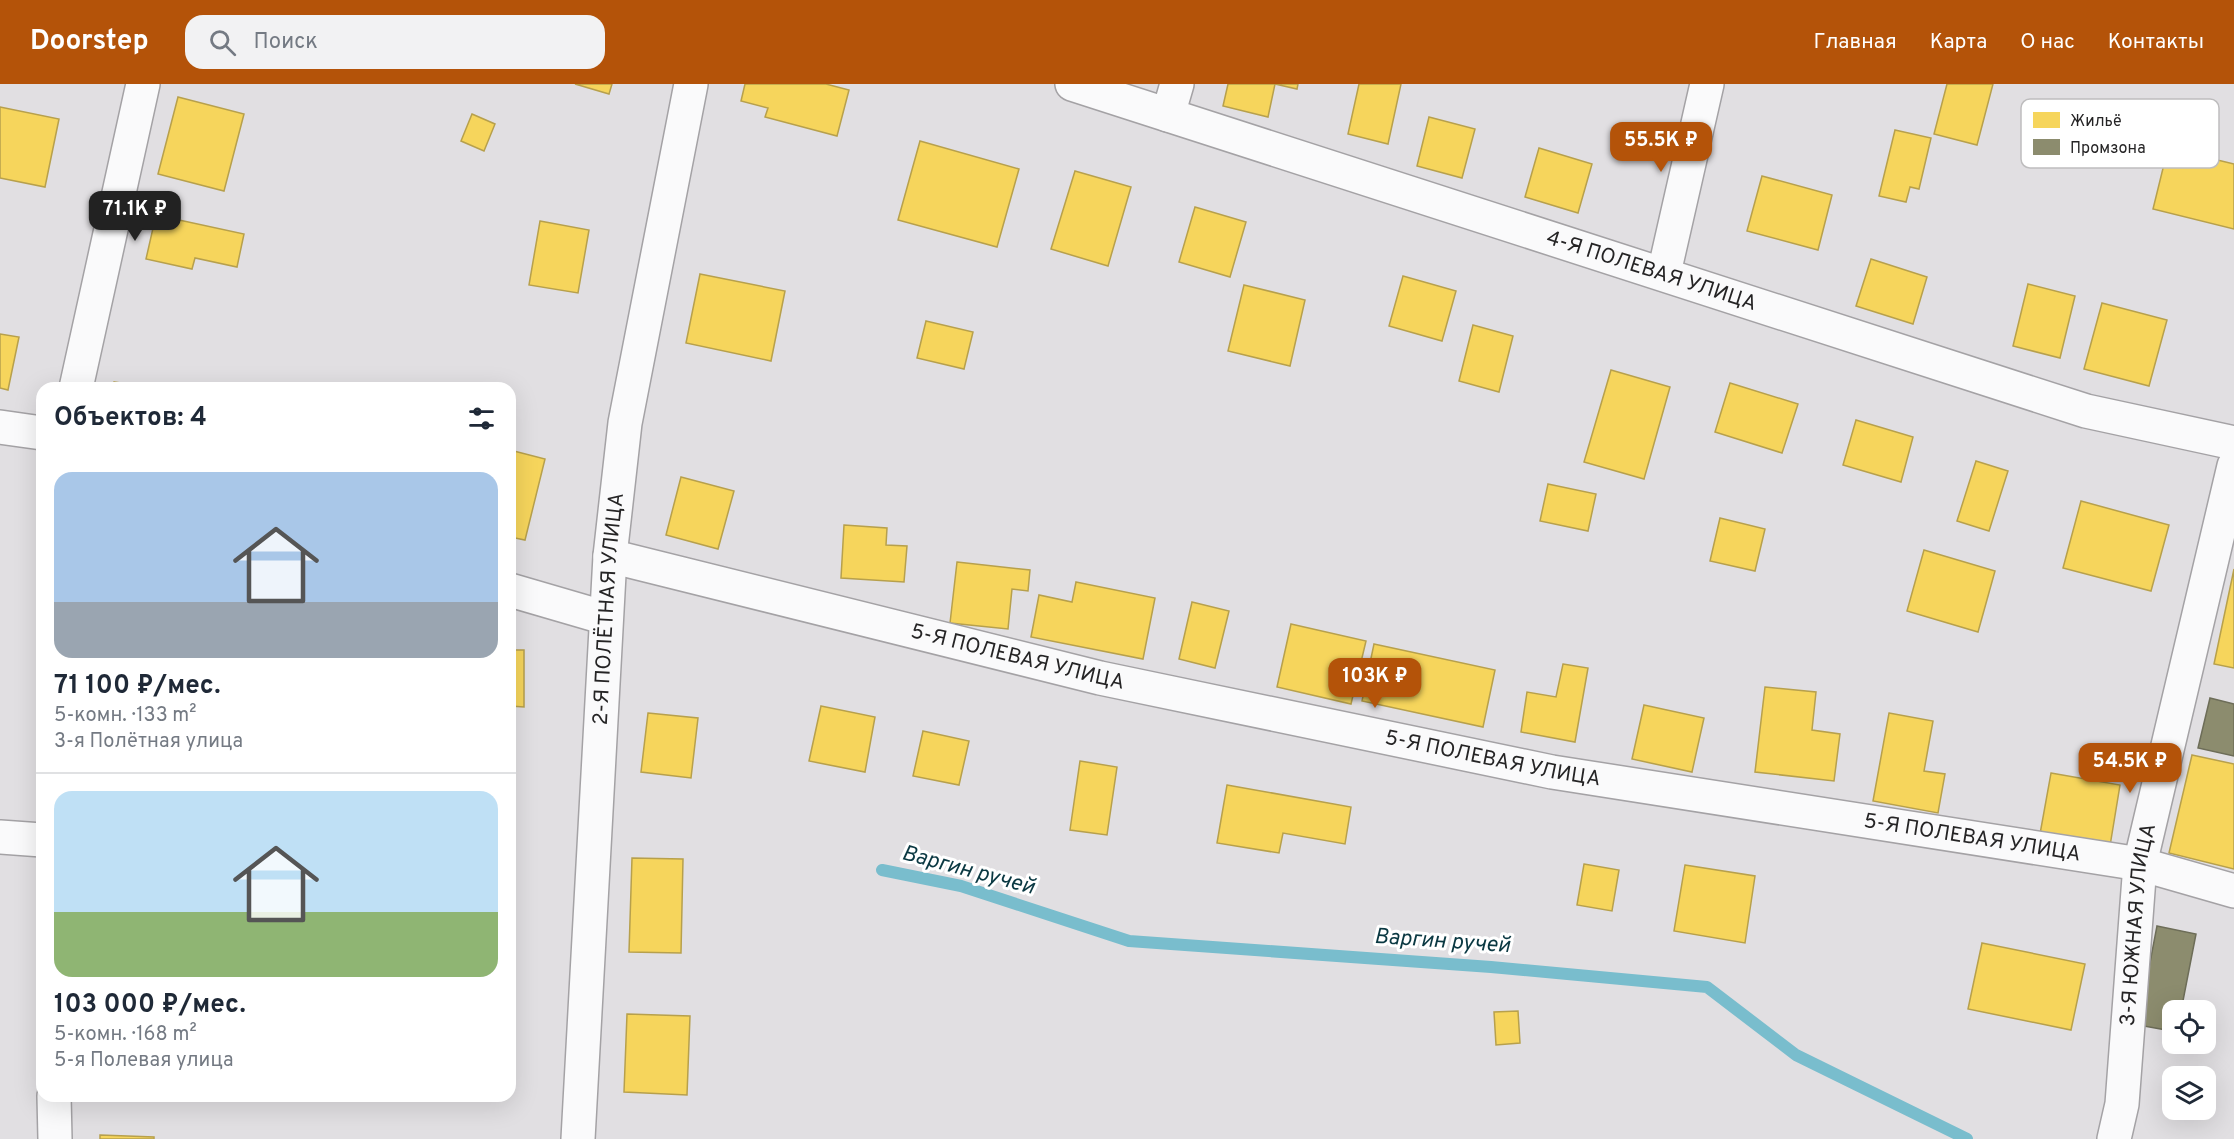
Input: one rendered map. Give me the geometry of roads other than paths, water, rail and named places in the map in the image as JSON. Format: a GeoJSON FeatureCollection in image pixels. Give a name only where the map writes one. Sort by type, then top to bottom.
{"type":"FeatureCollection","features":[{"type":"Feature","properties":{"kind":"street"},"geometry":{"type":"LineString","coordinates":[[77,382],[143,84]]}},
{"type":"Feature","properties":{"kind":"street","name":"2-Я ПОЛЁТНАЯ УЛИЦА"},"geometry":{"type":"LineString","coordinates":[[578,1139],[610,556],[625,423],[691,84]]}},
{"type":"Feature","properties":{"kind":"street","name":"4-Я ПОЛЕВАЯ УЛИЦА"},"geometry":{"type":"LineString","coordinates":[[1072,84],[1664,273],[2086,411],[2234,443]]}},
{"type":"Feature","properties":{"kind":"street"},"geometry":{"type":"LineString","coordinates":[[1168,115],[1177,84]]}},
{"type":"Feature","properties":{"kind":"street"},"geometry":{"type":"LineString","coordinates":[[1664,273],[1707,84]]}},
{"type":"Feature","properties":{"kind":"street"},"geometry":{"type":"LineString","coordinates":[[0,427],[36,432]]}},
{"type":"Feature","properties":{"kind":"street","name":"3-Я ЮЖНАЯ УЛИЦА"},"geometry":{"type":"LineString","coordinates":[[2114,1139],[2122,1104],[2140,864],[2234,466]]}},
{"type":"Feature","properties":{"kind":"street","name":"5-Я ПОЛЕВАЯ УЛИЦА"},"geometry":{"type":"LineString","coordinates":[[610,556],[1100,678],[1552,772],[2140,864],[2234,891]]}},
{"type":"Feature","properties":{"kind":"street"},"geometry":{"type":"LineString","coordinates":[[516,592],[606,618]]}},
{"type":"Feature","properties":{"kind":"street"},"geometry":{"type":"LineString","coordinates":[[0,837],[36,840]]}},
{"type":"Feature","properties":{"kind":"street"},"geometry":{"type":"LineString","coordinates":[[54,1102],[55,1139]]}},
{"type":"Feature","properties":{"kind":"waterway","name":"Варгин ручей"},"geometry":{"type":"LineString","coordinates":[[882,870],[961,886],[1129,941],[1491,967],[1707,987],[1796,1055],[1967,1139]]}}]}
